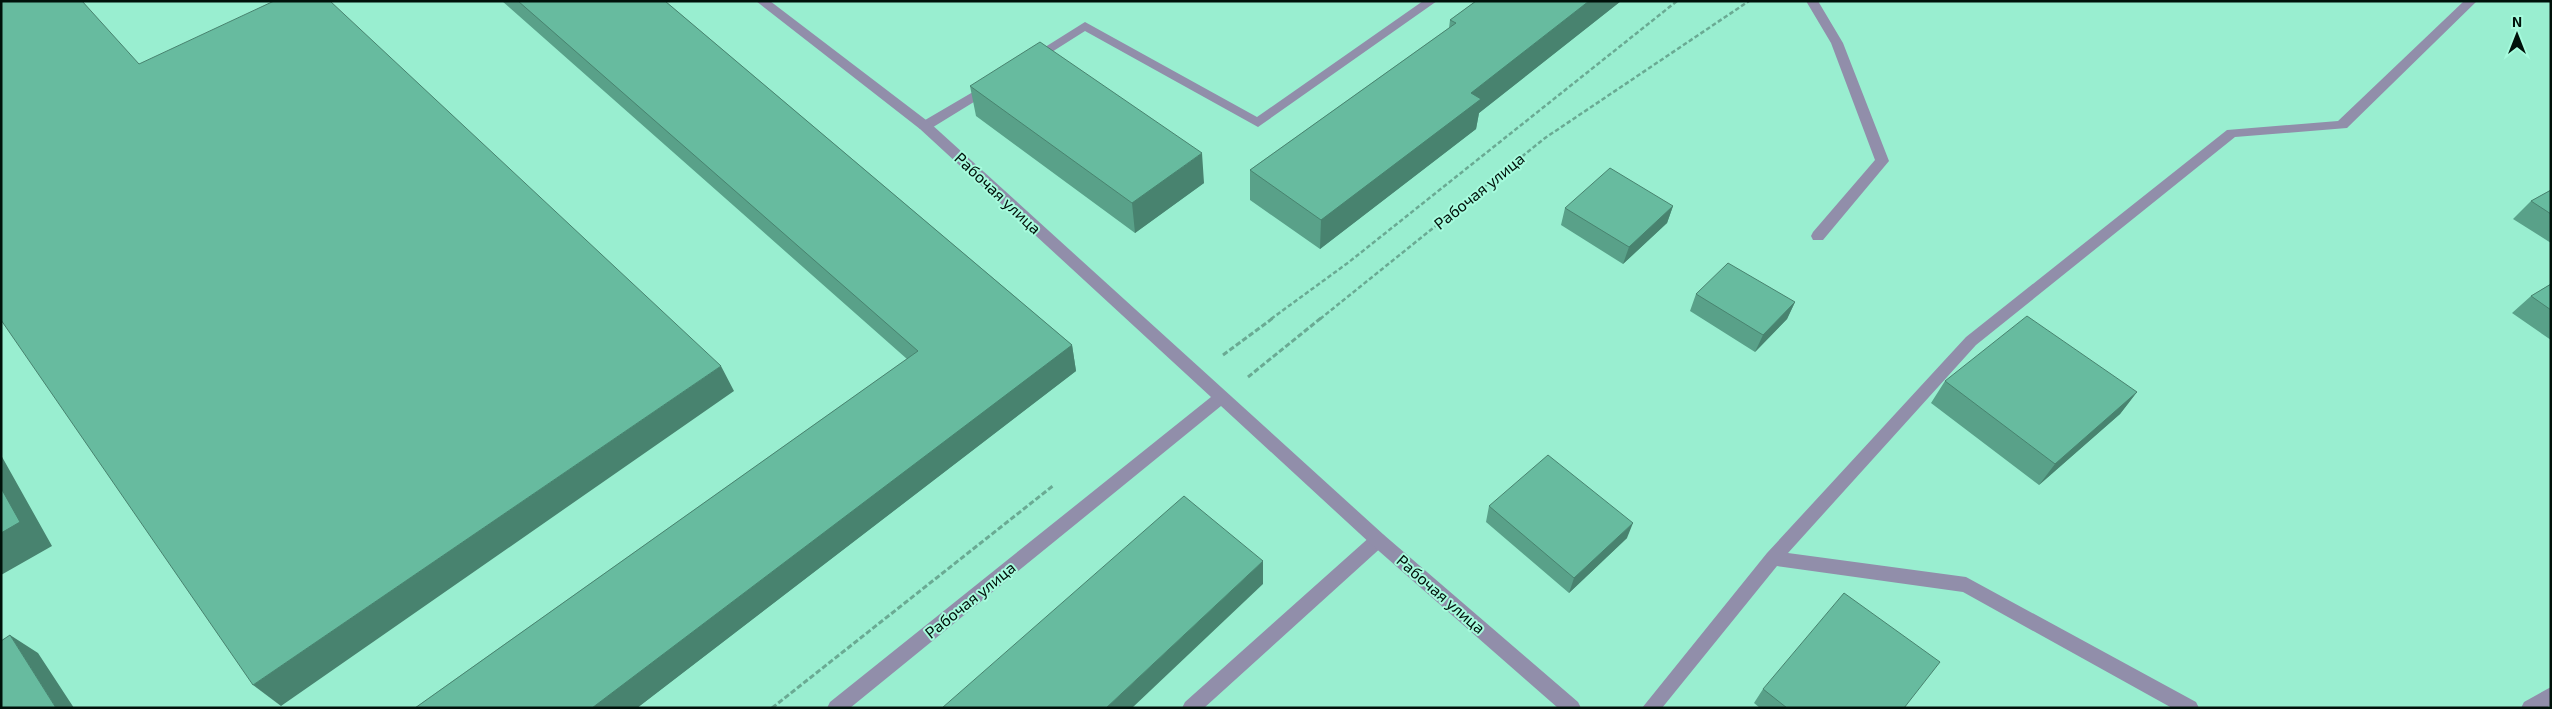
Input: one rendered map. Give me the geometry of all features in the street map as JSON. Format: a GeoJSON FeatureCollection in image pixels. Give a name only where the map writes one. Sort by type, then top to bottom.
{"type":"FeatureCollection","features":[{"type":"Feature","properties":{"kind":"street","name":"Рабочая улица"},"geometry":{"type":"LineString","coordinates":[[762,1],[926,126],[1378,540],[1572,708]]}},
{"type":"Feature","properties":{"kind":"street"},"geometry":{"type":"LineString","coordinates":[[1018,68],[1085,26],[1258,123],[1431,1]]}},
{"type":"Feature","properties":{"kind":"street"},"geometry":{"type":"LineString","coordinates":[[1812,1],[1837,43],[1882,161],[1818,236]]}},
{"type":"Feature","properties":{"kind":"street"},"geometry":{"type":"LineString","coordinates":[[1651,708],[1773,558],[1971,341],[2232,133],[2342,125],[2471,1]]}},
{"type":"Feature","properties":{"kind":"street"},"geometry":{"type":"LineString","coordinates":[[926,126],[1001,79]]}},
{"type":"Feature","properties":{"kind":"street","name":"Рабочая улица"},"geometry":{"type":"LineString","coordinates":[[836,708],[1221,398]]}},
{"type":"Feature","properties":{"kind":"street"},"geometry":{"type":"LineString","coordinates":[[1192,708],[1378,540]]}},
{"type":"Feature","properties":{"kind":"street"},"geometry":{"type":"LineString","coordinates":[[1773,558],[1966,585],[2190,708]]}},
{"type":"Feature","properties":{"kind":"street"},"geometry":{"type":"LineString","coordinates":[[2530,708],[2551,695]]}},
{"type":"Feature","properties":{"kind":"path","name":"Рабочая улица"},"geometry":{"type":"LineString","coordinates":[[1221,398],[1545,138],[1749,1]]}},
{"type":"Feature","properties":{"kind":"building"},"geometry":{"type":"Polygon","coordinates":[[[1,1],[82,1],[139,64],[274,1],[330,1],[721,366],[253,685],[1,320],[1,1]]]}},
{"type":"Feature","properties":{"kind":"building"},"geometry":{"type":"Polygon","coordinates":[[[518,1],[665,1],[1072,345],[592,708],[415,708],[918,351],[518,1]]]}},
{"type":"Feature","properties":{"kind":"building"},"geometry":{"type":"Polygon","coordinates":[[[1476,1],[1589,1],[1471,93],[1481,99],[1321,220],[1250,170],[1456,23],[1450,20],[1476,1]]]}},
{"type":"Feature","properties":{"kind":"building"},"geometry":{"type":"Polygon","coordinates":[[[1040,42],[1202,153],[1132,203],[970,86],[1040,42]]]}},
{"type":"Feature","properties":{"kind":"building"},"geometry":{"type":"Polygon","coordinates":[[[1610,168],[1673,206],[1629,247],[1565,208],[1610,168]]]}},
{"type":"Feature","properties":{"kind":"building"},"geometry":{"type":"Polygon","coordinates":[[[2551,190],[2551,214],[2531,201],[2551,190]]]}},
{"type":"Feature","properties":{"kind":"building"},"geometry":{"type":"Polygon","coordinates":[[[1728,263],[1795,302],[1763,335],[1696,294],[1728,263]]]}},
{"type":"Feature","properties":{"kind":"building"},"geometry":{"type":"Polygon","coordinates":[[[2551,284],[2551,310],[2531,296],[2551,284]]]}},
{"type":"Feature","properties":{"kind":"building"},"geometry":{"type":"Polygon","coordinates":[[[2027,316],[2137,392],[2055,464],[1945,381],[2027,316]]]}},
{"type":"Feature","properties":{"kind":"building"},"geometry":{"type":"Polygon","coordinates":[[[1548,455],[1633,523],[1574,578],[1489,506],[1548,455]]]}},
{"type":"Feature","properties":{"kind":"building"},"geometry":{"type":"Polygon","coordinates":[[[1,488],[20,522],[1,533],[1,488]]]}},
{"type":"Feature","properties":{"kind":"building"},"geometry":{"type":"Polygon","coordinates":[[[1184,496],[1263,561],[1106,708],[942,708],[1184,496]]]}},
{"type":"Feature","properties":{"kind":"building"},"geometry":{"type":"Polygon","coordinates":[[[1844,593],[1940,662],[1904,708],[1787,708],[1763,689],[1844,593]]]}},
{"type":"Feature","properties":{"kind":"building"},"geometry":{"type":"Polygon","coordinates":[[[10,635],[56,708],[1,708],[1,641],[10,635]]]}}]}
